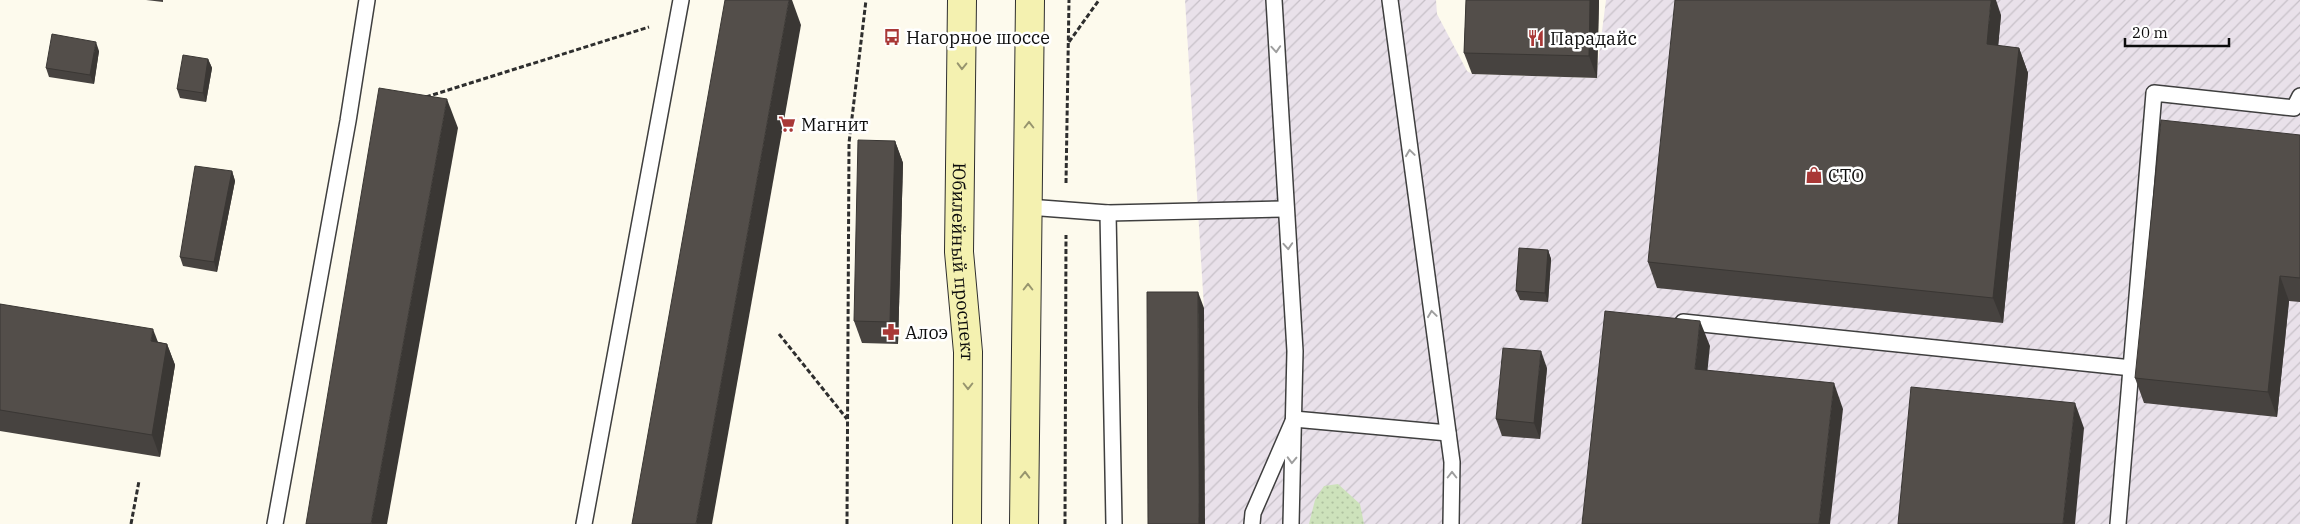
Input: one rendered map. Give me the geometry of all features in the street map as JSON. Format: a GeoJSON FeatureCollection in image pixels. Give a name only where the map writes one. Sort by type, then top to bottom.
{"type":"FeatureCollection","features":[{"type":"Feature","properties":{"kind":"main road","name":"Юбилейный проспект"},"geometry":{"type":"LineString","coordinates":[[962,0],[959,252],[968,352],[967,524]]}},
{"type":"Feature","properties":{"kind":"main road"},"geometry":{"type":"LineString","coordinates":[[1024,524],[1030,0]]}},
{"type":"Feature","properties":{"kind":"lane"},"geometry":{"type":"LineString","coordinates":[[275,524],[348,122],[366,0]]}},
{"type":"Feature","properties":{"kind":"lane"},"geometry":{"type":"LineString","coordinates":[[584,524],[681,0]]}},
{"type":"Feature","properties":{"kind":"lane"},"geometry":{"type":"LineString","coordinates":[[1274,0],[1295,351],[1291,524]]}},
{"type":"Feature","properties":{"kind":"lane"},"geometry":{"type":"LineString","coordinates":[[1390,0],[1452,462],[1451,524]]}},
{"type":"Feature","properties":{"kind":"lane"},"geometry":{"type":"LineString","coordinates":[[2118,524],[2154,93],[2294,108],[2300,96]]}},
{"type":"Feature","properties":{"kind":"lane"},"geometry":{"type":"LineString","coordinates":[[1028,207],[1108,213],[1286,209]]}},
{"type":"Feature","properties":{"kind":"lane"},"geometry":{"type":"LineString","coordinates":[[1108,213],[1114,524]]}},
{"type":"Feature","properties":{"kind":"lane"},"geometry":{"type":"LineString","coordinates":[[1667,320],[2132,368]]}},
{"type":"Feature","properties":{"kind":"lane"},"geometry":{"type":"LineString","coordinates":[[1294,419],[1448,433]]}},
{"type":"Feature","properties":{"kind":"lane"},"geometry":{"type":"LineString","coordinates":[[1252,524],[1253,513],[1294,419]]}},
{"type":"Feature","properties":{"kind":"path"},"geometry":{"type":"LineString","coordinates":[[847,524],[849,143],[866,0]]}},
{"type":"Feature","properties":{"kind":"path"},"geometry":{"type":"LineString","coordinates":[[1065,524],[1068,0]]}},
{"type":"Feature","properties":{"kind":"path"},"geometry":{"type":"LineString","coordinates":[[1068,43],[1099,0]]}},
{"type":"Feature","properties":{"kind":"path"},"geometry":{"type":"LineString","coordinates":[[423,98],[678,18]]}},
{"type":"Feature","properties":{"kind":"path"},"geometry":{"type":"LineString","coordinates":[[779,334],[848,419]]}},
{"type":"Feature","properties":{"kind":"path"},"geometry":{"type":"LineString","coordinates":[[131,524],[139,481]]}},
{"type":"Feature","properties":{"kind":"shaded area"},"geometry":{"type":"Polygon","coordinates":[[[1185,0],[1436,0],[1437,14],[1467,71],[1472,74],[1596,78],[1606,0],[2300,0],[2300,524],[1205,524],[1204,308],[1185,0]]]}},
{"type":"Feature","properties":{"kind":"green space"},"geometry":{"type":"Polygon","coordinates":[[[1338,484],[1360,504],[1364,524],[1309,524],[1315,500],[1324,486],[1338,484]]]}},
{"type":"Feature","properties":{"kind":"building"},"geometry":{"type":"Polygon","coordinates":[[[725,0],[789,0],[696,524],[632,524],[725,0]]]}},
{"type":"Feature","properties":{"kind":"building","name":"Парадайс"},"geometry":{"type":"Polygon","coordinates":[[[1466,0],[1590,0],[1589,56],[1464,53],[1466,0]]]}},
{"type":"Feature","properties":{"kind":"building"},"geometry":{"type":"Polygon","coordinates":[[[1675,0],[1991,0],[1987,44],[2019,48],[1993,298],[1648,262],[1675,0]]]}},
{"type":"Feature","properties":{"kind":"building"},"geometry":{"type":"Polygon","coordinates":[[[52,34],[96,42],[90,75],[46,68],[52,34]]]}},
{"type":"Feature","properties":{"kind":"building"},"geometry":{"type":"Polygon","coordinates":[[[183,55],[208,59],[203,93],[177,89],[183,55]]]}},
{"type":"Feature","properties":{"kind":"building"},"geometry":{"type":"Polygon","coordinates":[[[379,88],[447,99],[371,524],[306,524],[379,88]]]}},
{"type":"Feature","properties":{"kind":"building"},"geometry":{"type":"Polygon","coordinates":[[[2161,120],[2300,135],[2300,278],[2280,276],[2268,392],[2135,378],[2161,120]]]}},
{"type":"Feature","properties":{"kind":"building"},"geometry":{"type":"Polygon","coordinates":[[[858,140],[895,141],[890,322],[854,321],[858,140]]]}},
{"type":"Feature","properties":{"kind":"building"},"geometry":{"type":"Polygon","coordinates":[[[195,166],[232,171],[214,262],[180,257],[195,166]]]}},
{"type":"Feature","properties":{"kind":"building"},"geometry":{"type":"Polygon","coordinates":[[[1519,248],[1548,250],[1545,293],[1516,291],[1519,248]]]}},
{"type":"Feature","properties":{"kind":"building"},"geometry":{"type":"Polygon","coordinates":[[[1147,292],[1198,292],[1199,524],[1148,524],[1147,292]]]}},
{"type":"Feature","properties":{"kind":"building"},"geometry":{"type":"Polygon","coordinates":[[[0,304],[153,329],[151,341],[167,344],[152,435],[0,410],[0,304]]]}},
{"type":"Feature","properties":{"kind":"building"},"geometry":{"type":"Polygon","coordinates":[[[1605,311],[1700,321],[1695,369],[1834,383],[1819,524],[1582,524],[1605,311]]]}},
{"type":"Feature","properties":{"kind":"building"},"geometry":{"type":"Polygon","coordinates":[[[1503,348],[1541,351],[1534,423],[1496,419],[1503,348]]]}},
{"type":"Feature","properties":{"kind":"building"},"geometry":{"type":"Polygon","coordinates":[[[1911,387],[2075,403],[2063,524],[1898,524],[1911,387]]]}},
{"type":"Feature","properties":{"kind":"place","name":"Нагорное шоссе"},"geometry":{"type":"Point","coordinates":[892,37]}},
{"type":"Feature","properties":{"kind":"place","name":"Парадайс"},"geometry":{"type":"Point","coordinates":[1536,38]}},
{"type":"Feature","properties":{"kind":"place","name":"Магнит"},"geometry":{"type":"Point","coordinates":[787,124]}},
{"type":"Feature","properties":{"kind":"place","name":"СТО"},"geometry":{"type":"Point","coordinates":[1814,175]}},
{"type":"Feature","properties":{"kind":"place","name":"Алоэ"},"geometry":{"type":"Point","coordinates":[891,332]}}]}
